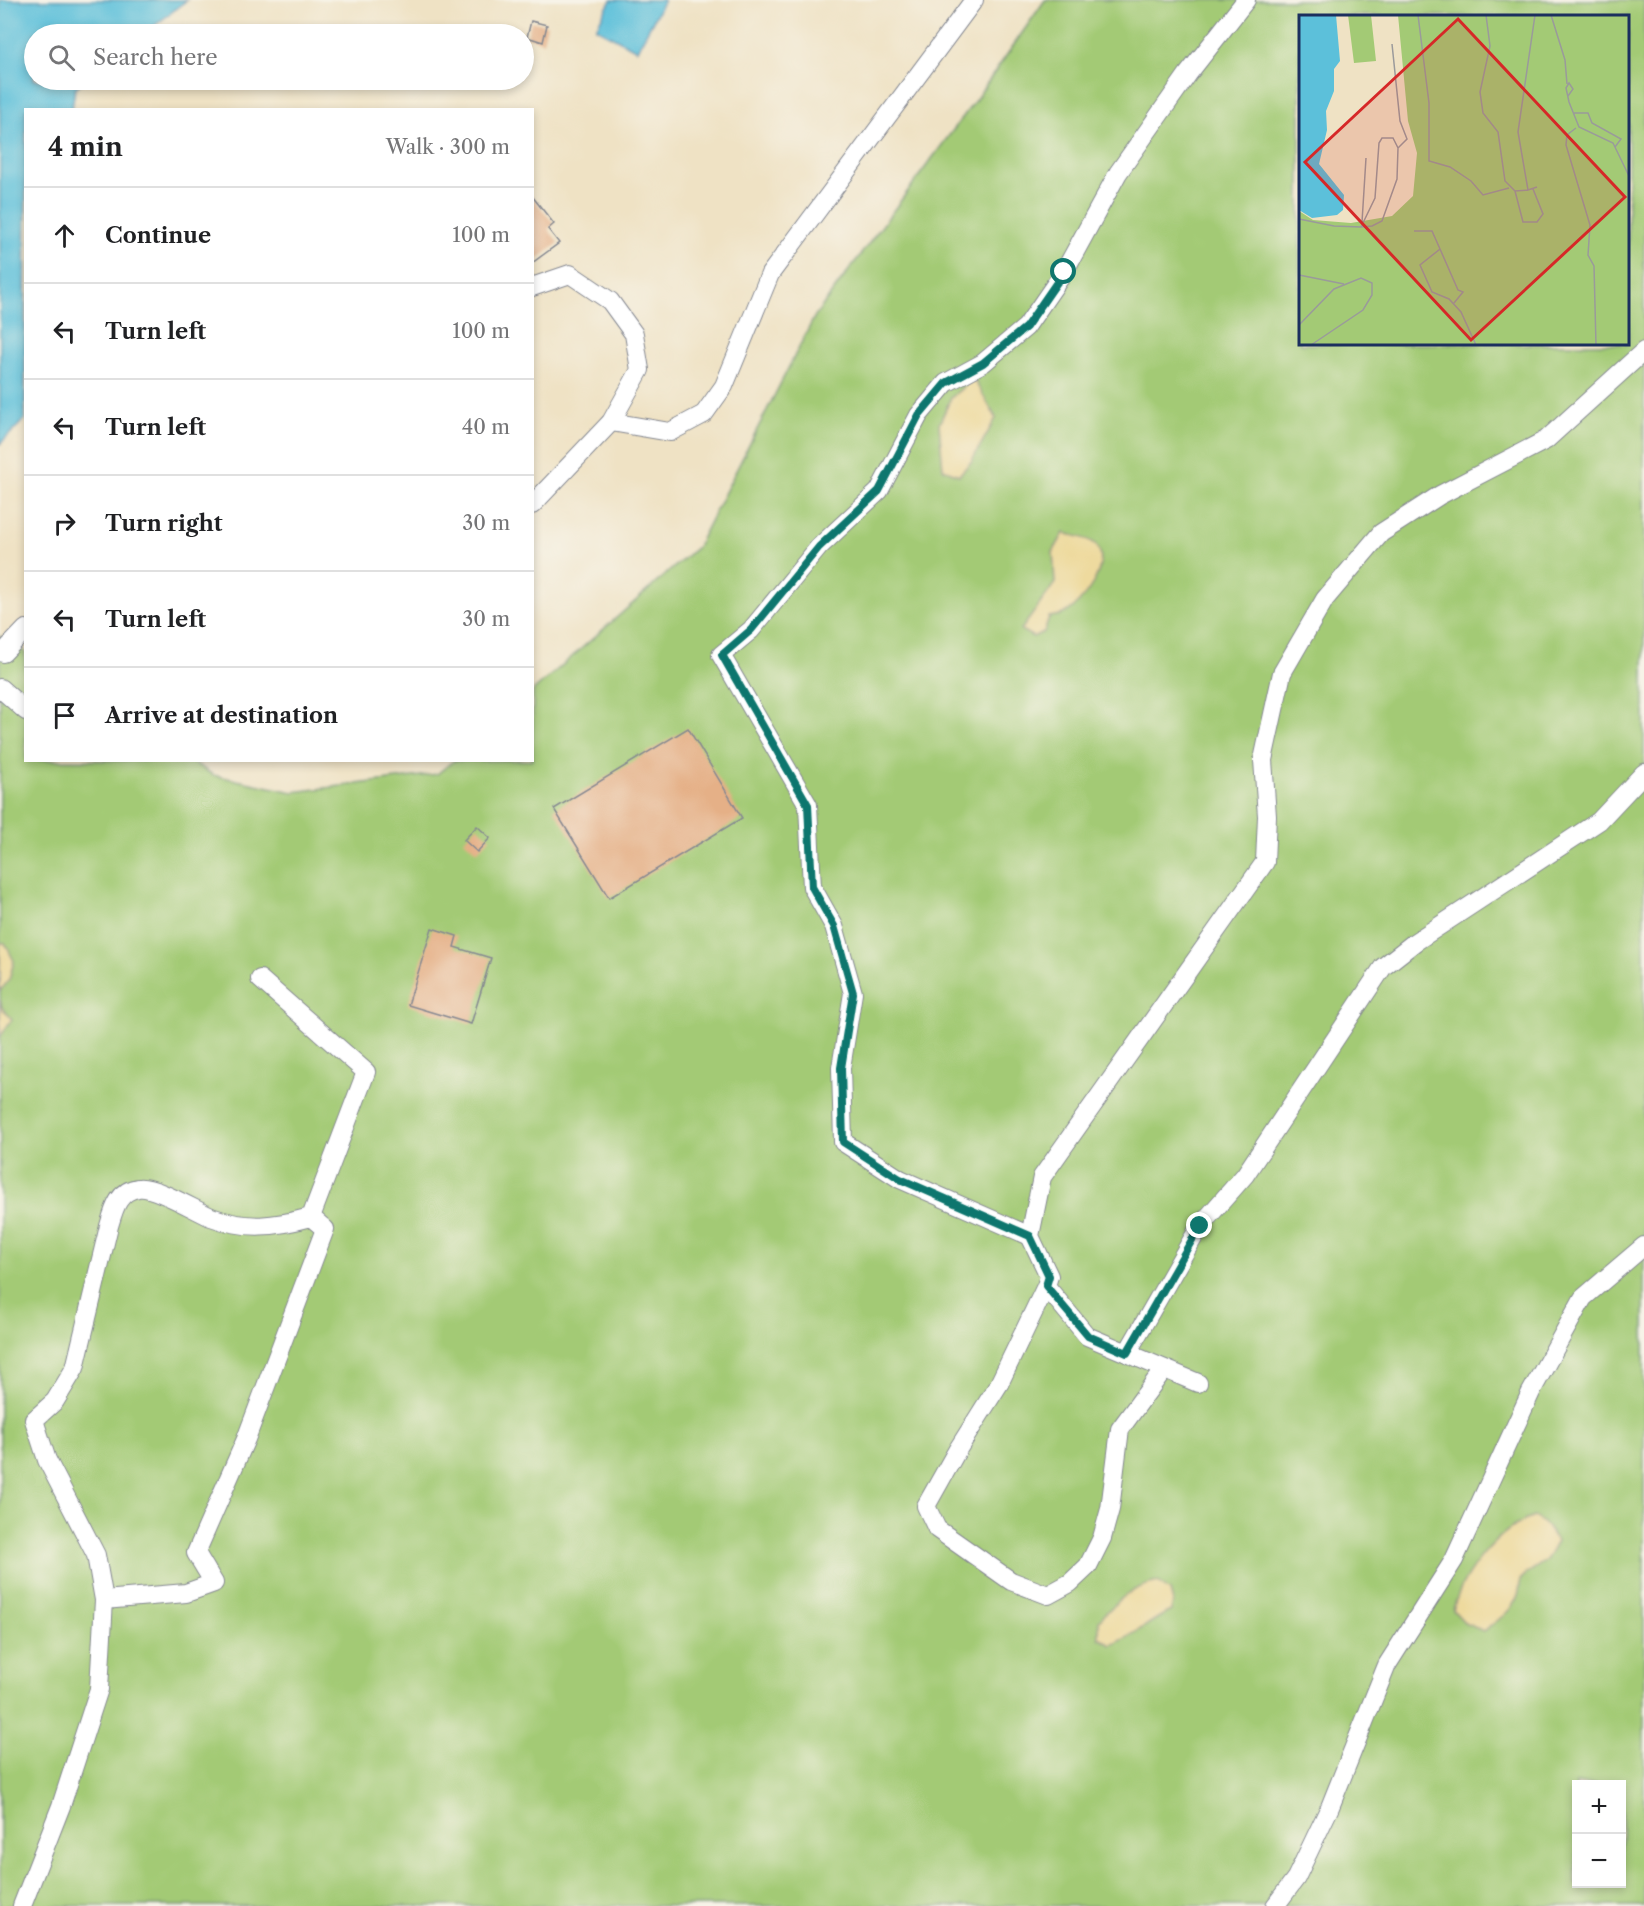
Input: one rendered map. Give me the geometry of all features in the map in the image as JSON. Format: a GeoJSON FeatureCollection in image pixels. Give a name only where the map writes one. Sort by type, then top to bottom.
{"type":"FeatureCollection","features":[{"type":"Feature","properties":{"kind":"lane"},"geometry":{"type":"LineString","coordinates":[[610,422],[670,432],[704,414],[724,386],[770,274],[974,0]]}},
{"type":"Feature","properties":{"kind":"lane"},"geometry":{"type":"LineString","coordinates":[[1030,1236],[900,1179],[843,1142],[841,1068],[853,993],[834,926],[812,887],[808,805],[722,655],[751,630],[819,547],[879,491],[919,415],[946,383],[983,363],[1026,327],[1064,272],[1118,172],[1188,74],[1246,0]]}},
{"type":"Feature","properties":{"kind":"lane"},"geometry":{"type":"LineString","coordinates":[[534,286],[570,274],[610,301],[634,334],[640,370],[610,422],[534,503]]}},
{"type":"Feature","properties":{"kind":"lane"},"geometry":{"type":"LineString","coordinates":[[1164,1369],[1120,1429],[1110,1509],[1102,1538],[1088,1566],[1070,1583],[1048,1595],[1011,1581],[937,1529],[926,1506],[958,1449],[999,1384],[1049,1276],[1030,1236],[1042,1177],[1265,862],[1267,816],[1263,760],[1282,673],[1324,599],[1382,533],[1440,495],[1546,440],[1644,351]]}},
{"type":"Feature","properties":{"kind":"lane"},"geometry":{"type":"LineString","coordinates":[[1,654],[24,630]]}},
{"type":"Feature","properties":{"kind":"lane"},"geometry":{"type":"LineString","coordinates":[[1,654],[24,649]]}},
{"type":"Feature","properties":{"kind":"lane"},"geometry":{"type":"LineString","coordinates":[[0,688],[24,709]]}},
{"type":"Feature","properties":{"kind":"lane"},"geometry":{"type":"LineString","coordinates":[[1127,1353],[1200,1226],[1245,1175],[1383,968],[1415,942],[1599,821],[1644,773]]}},
{"type":"Feature","properties":{"kind":"lane"},"geometry":{"type":"LineString","coordinates":[[260,979],[366,1072],[311,1217]]}},
{"type":"Feature","properties":{"kind":"lane"},"geometry":{"type":"LineString","coordinates":[[22,1906],[61,1806],[99,1689],[104,1600],[96,1555],[47,1460],[34,1420],[55,1401],[75,1368],[116,1204],[124,1192],[140,1187],[165,1195],[211,1217],[240,1225],[267,1227],[311,1217]]}},
{"type":"Feature","properties":{"kind":"lane"},"geometry":{"type":"LineString","coordinates":[[104,1600],[186,1593],[214,1583],[196,1553],[246,1439],[325,1229],[311,1217]]}},
{"type":"Feature","properties":{"kind":"lane"},"geometry":{"type":"LineString","coordinates":[[1275,1906],[1296,1878],[1329,1807],[1387,1665],[1454,1560],[1531,1392],[1583,1298],[1644,1246]]}},
{"type":"Feature","properties":{"kind":"lane"},"geometry":{"type":"LineString","coordinates":[[1046,1286],[1088,1336],[1198,1383]]}},
{"type":"Feature","properties":{"kind":"green space"},"geometry":{"type":"Polygon","coordinates":[[[1045,0],[1644,0],[1644,1906],[0,1906],[0,636],[24,651],[24,762],[193,762],[213,775],[293,792],[437,774],[452,762],[534,762],[534,690],[697,547],[815,316],[974,102],[1045,0]]]}},
{"type":"Feature","properties":{"kind":"sand"},"geometry":{"type":"Polygon","coordinates":[[[973,378],[996,418],[971,462],[959,475],[943,469],[939,424],[951,398],[973,378]]]}},
{"type":"Feature","properties":{"kind":"sand"},"geometry":{"type":"Polygon","coordinates":[[[1064,533],[1084,538],[1095,544],[1100,552],[1101,561],[1098,572],[1079,602],[1063,614],[1049,617],[1044,632],[1033,637],[1021,630],[1055,583],[1053,552],[1064,533]]]}},
{"type":"Feature","properties":{"kind":"sand"},"geometry":{"type":"Polygon","coordinates":[[[0,943],[5,943],[14,961],[9,980],[0,991],[0,943]]]}},
{"type":"Feature","properties":{"kind":"sand"},"geometry":{"type":"Polygon","coordinates":[[[0,999],[2,1008],[12,1019],[0,1037],[0,999]]]}},
{"type":"Feature","properties":{"kind":"sand"},"geometry":{"type":"Polygon","coordinates":[[[1534,1517],[1547,1526],[1557,1541],[1550,1555],[1520,1580],[1514,1604],[1497,1621],[1484,1631],[1466,1624],[1453,1610],[1464,1582],[1483,1554],[1495,1542],[1507,1531],[1534,1517]]]}},
{"type":"Feature","properties":{"kind":"sand"},"geometry":{"type":"Polygon","coordinates":[[[1158,1582],[1170,1591],[1173,1602],[1171,1611],[1111,1645],[1099,1638],[1099,1620],[1112,1607],[1132,1591],[1158,1582]]]}},
{"type":"Feature","properties":{"kind":"water"},"geometry":{"type":"Polygon","coordinates":[[[0,0],[187,0],[157,24],[24,24],[24,90],[75,90],[72,108],[24,108],[24,420],[0,444],[0,0]]]}},
{"type":"Feature","properties":{"kind":"water"},"geometry":{"type":"Polygon","coordinates":[[[611,0],[664,0],[637,50],[596,28],[611,0]]]}},
{"type":"Feature","properties":{"kind":"building"},"geometry":{"type":"Polygon","coordinates":[[[531,21],[547,25],[543,42],[534,39],[534,24],[530,24],[531,21]]]}},
{"type":"Feature","properties":{"kind":"building"},"geometry":{"type":"Polygon","coordinates":[[[534,199],[554,224],[548,229],[559,243],[534,262],[534,199]]]}},
{"type":"Feature","properties":{"kind":"building"},"geometry":{"type":"Polygon","coordinates":[[[688,728],[742,818],[609,898],[554,809],[688,728]]]}},
{"type":"Feature","properties":{"kind":"building"},"geometry":{"type":"Polygon","coordinates":[[[477,826],[490,838],[477,852],[464,840],[477,826]]]}},
{"type":"Feature","properties":{"kind":"building"},"geometry":{"type":"Polygon","coordinates":[[[432,928],[457,936],[454,947],[491,958],[471,1024],[408,1005],[432,928]]]}},
{"type":"Feature","properties":{"kind":"route"},"geometry":{"type":"LineString","coordinates":[[1064,272],[1026,327],[983,363],[946,383],[919,415],[879,491],[819,547],[751,630],[722,655],[808,805],[812,887],[834,926],[853,993],[841,1068],[843,1142],[900,1179],[1030,1236],[1049,1276],[1046,1286],[1088,1336],[1127,1353],[1200,1226]]}}]}
